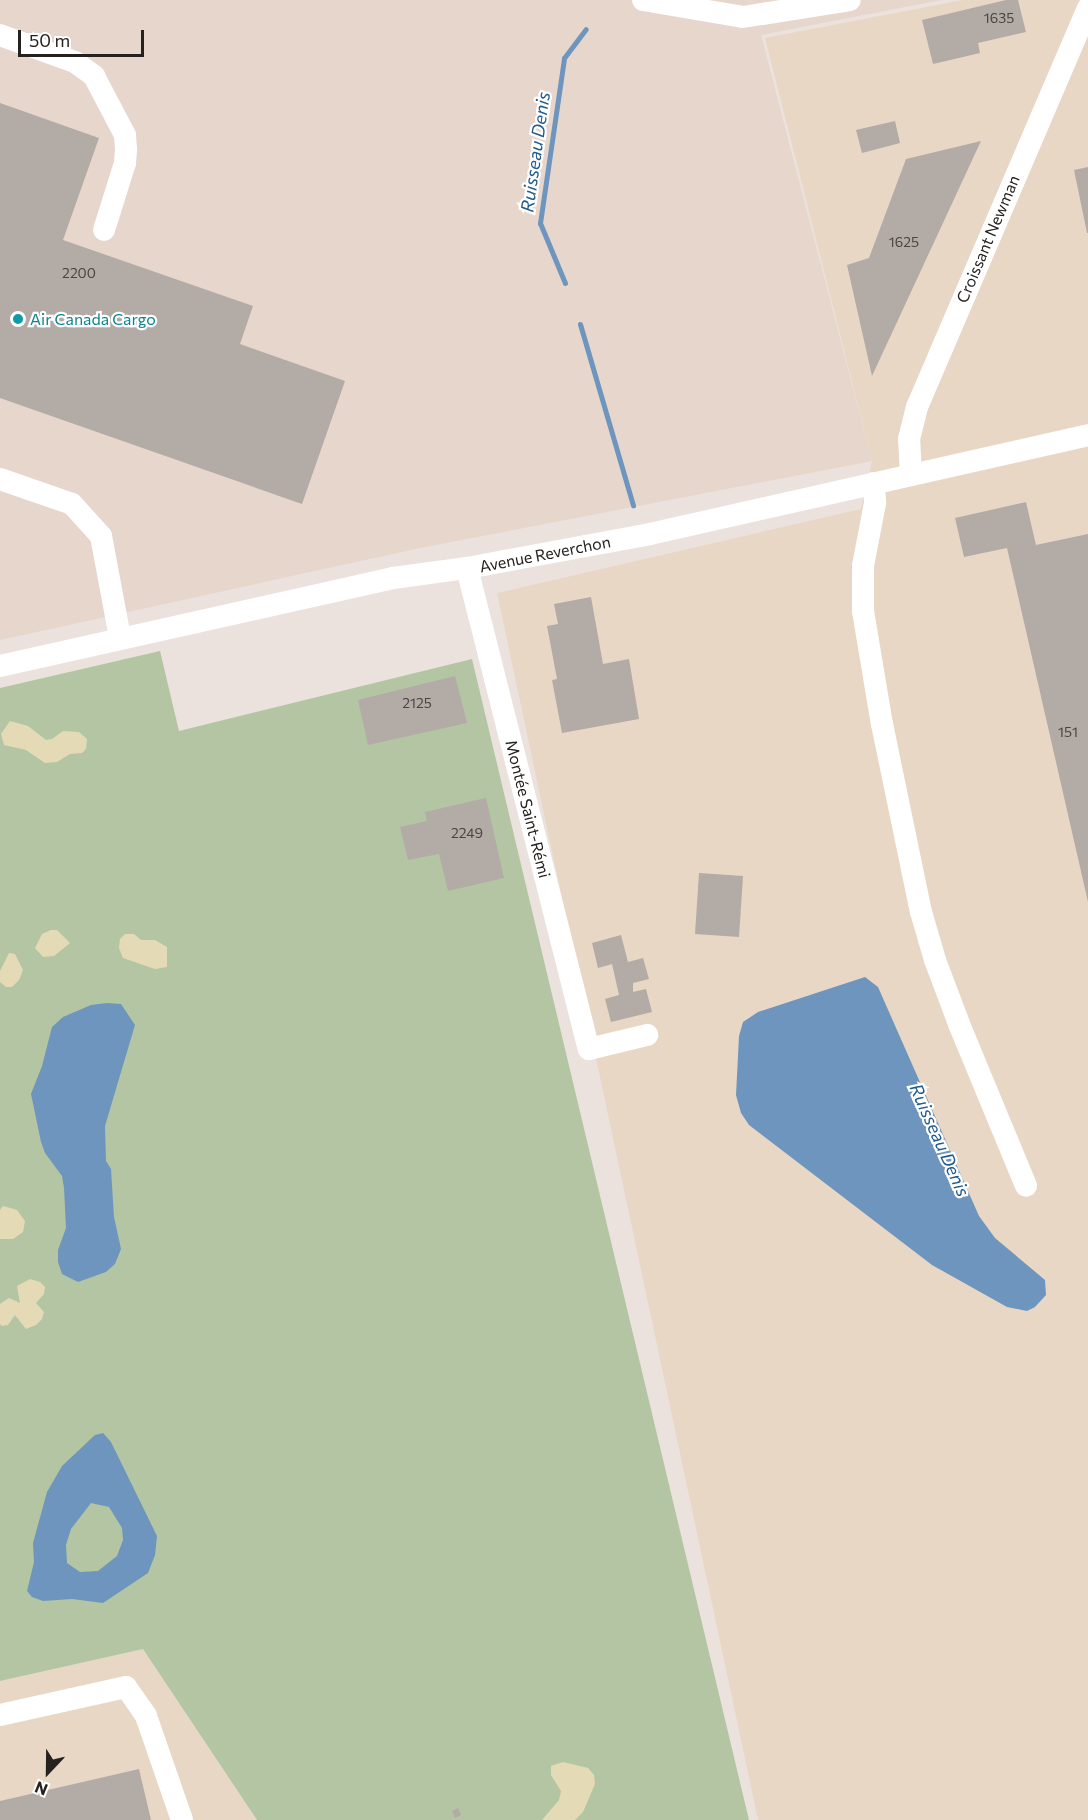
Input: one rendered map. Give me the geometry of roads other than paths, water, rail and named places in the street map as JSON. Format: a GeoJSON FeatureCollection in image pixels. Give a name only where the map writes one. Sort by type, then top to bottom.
{"type":"FeatureCollection","features":[{"type":"Feature","properties":{"kind":"street"},"geometry":{"type":"LineString","coordinates":[[643,0],[743,17],[850,0]]}},
{"type":"Feature","properties":{"kind":"street","name":"Croissant Newman"},"geometry":{"type":"LineString","coordinates":[[912,475],[909,439],[917,407],[1088,8]]}},
{"type":"Feature","properties":{"kind":"street"},"geometry":{"type":"LineString","coordinates":[[0,35],[75,62],[94,76],[125,135],[126,149],[125,163],[104,230]]}},
{"type":"Feature","properties":{"kind":"street","name":"Avenue Reverchon"},"geometry":{"type":"LineString","coordinates":[[0,666],[393,578],[467,568],[650,534],[1088,435]]}},
{"type":"Feature","properties":{"kind":"street"},"geometry":{"type":"LineString","coordinates":[[0,479],[72,504],[101,536],[120,639]]}},
{"type":"Feature","properties":{"kind":"street"},"geometry":{"type":"LineString","coordinates":[[874,483],[875,504],[862,566],[863,611],[882,724],[921,912],[935,960],[959,1024],[1026,1186]]}},
{"type":"Feature","properties":{"kind":"street","name":"Montée Saint-Rémi"},"geometry":{"type":"LineString","coordinates":[[467,568],[589,1049],[647,1035]]}},
{"type":"Feature","properties":{"kind":"street"},"geometry":{"type":"LineString","coordinates":[[0,1715],[126,1687],[146,1716],[182,1820]]}},
{"type":"Feature","properties":{"kind":"water"},"geometry":{"type":"Polygon","coordinates":[[[865,977],[878,987],[979,1216],[995,1238],[1045,1280],[1046,1295],[1035,1307],[1027,1311],[1007,1307],[932,1265],[749,1125],[741,1113],[736,1095],[739,1036],[743,1022],[758,1012],[865,977]]]}},
{"type":"Feature","properties":{"kind":"water"},"geometry":{"type":"Polygon","coordinates":[[[121,1004],[135,1025],[105,1126],[106,1161],[111,1169],[114,1217],[121,1249],[115,1264],[106,1272],[78,1282],[62,1274],[58,1262],[58,1250],[66,1228],[64,1188],[62,1176],[45,1153],[41,1142],[31,1094],[42,1066],[52,1027],[63,1017],[91,1005],[121,1004]]]}},
{"type":"Feature","properties":{"kind":"water"},"geometry":{"type":"Polygon","coordinates":[[[103,1433],[111,1442],[157,1536],[155,1555],[148,1573],[103,1603],[72,1599],[43,1601],[32,1597],[27,1591],[34,1562],[33,1543],[47,1492],[62,1466],[95,1435],[103,1433]],[[91,1503],[71,1529],[66,1545],[67,1563],[80,1572],[98,1571],[117,1556],[123,1540],[122,1528],[109,1507],[91,1503]]]}},
{"type":"Feature","properties":{"kind":"waterway","name":"Ruisseau Denis"},"geometry":{"type":"LineString","coordinates":[[565,283],[540,223],[564,58],[586,29]]}},
{"type":"Feature","properties":{"kind":"waterway","name":"Ruisseau Denis"},"geometry":{"type":"LineString","coordinates":[[580,324],[633,505]]}},
{"type":"Feature","properties":{"kind":"place","name":"Air Canada Cargo"},"geometry":{"type":"Point","coordinates":[18,319]}}]}
